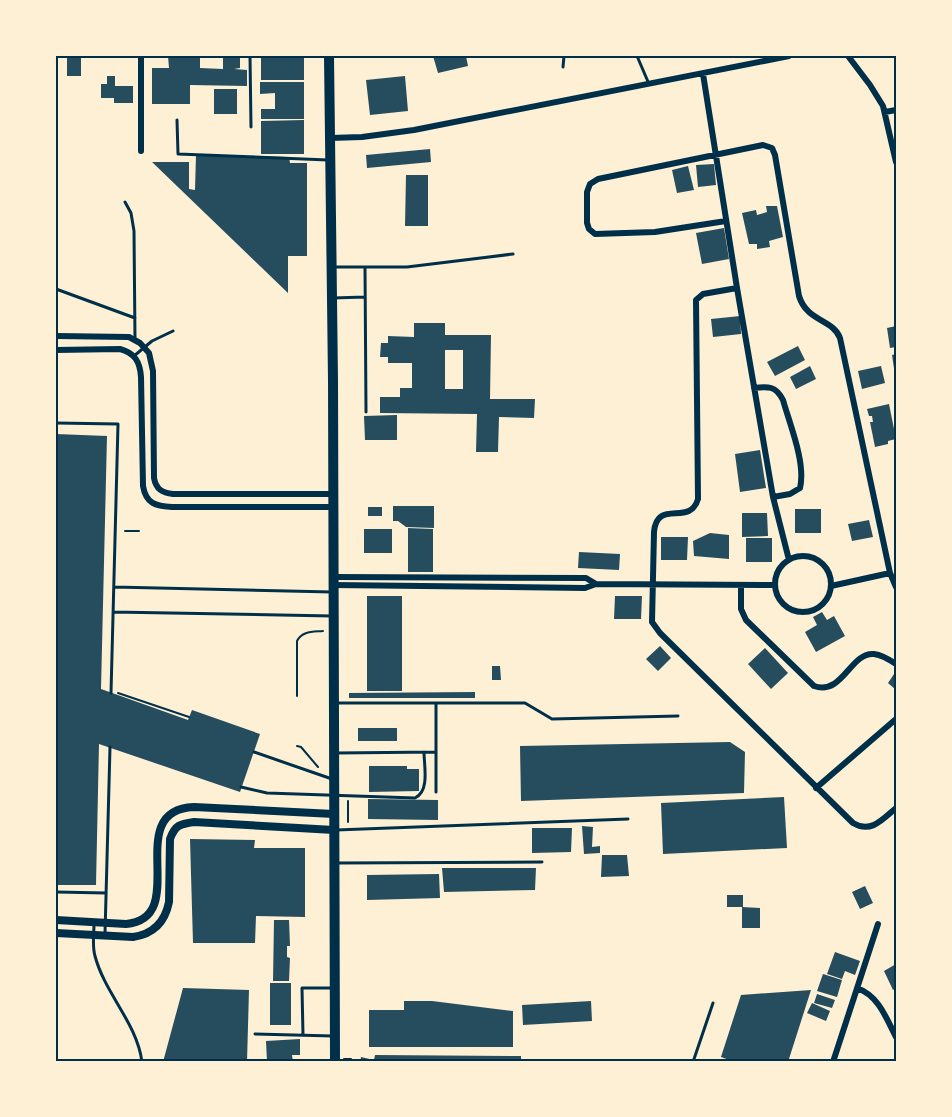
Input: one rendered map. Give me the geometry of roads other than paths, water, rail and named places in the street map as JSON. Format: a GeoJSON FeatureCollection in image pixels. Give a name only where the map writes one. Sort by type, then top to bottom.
{"type":"FeatureCollection","features":[{"type":"Feature","properties":{"kind":"main road"},"geometry":{"type":"LineString","coordinates":[[329,56],[335,1062]]}},
{"type":"Feature","properties":{"kind":"street"},"geometry":{"type":"LineString","coordinates":[[141,56],[141,151]]}},
{"type":"Feature","properties":{"kind":"street"},"geometry":{"type":"LineString","coordinates":[[330,138],[414,130],[789,56]]}},
{"type":"Feature","properties":{"kind":"street"},"geometry":{"type":"LineString","coordinates":[[848,56],[870,85],[885,112],[897,162]]}},
{"type":"Feature","properties":{"kind":"street"},"geometry":{"type":"LineString","coordinates":[[703,74],[773,496],[789,560]]}},
{"type":"Feature","properties":{"kind":"street"},"geometry":{"type":"LineString","coordinates":[[885,112],[897,110]]}},
{"type":"Feature","properties":{"kind":"street"},"geometry":{"type":"LineString","coordinates":[[726,221],[654,232],[595,234],[587,224],[587,192],[590,184],[598,179],[763,145],[769,146],[775,155],[801,304],[809,313],[838,332],[840,338],[890,573],[897,587]]}},
{"type":"Feature","properties":{"kind":"street"},"geometry":{"type":"LineString","coordinates":[[737,288],[703,294],[696,300],[698,499],[695,507],[690,511],[663,515],[656,521],[652,585],[652,613],[655,627],[853,823],[862,828],[873,826],[897,808]]}},
{"type":"Feature","properties":{"kind":"street"},"geometry":{"type":"LineString","coordinates":[[56,336],[122,336],[135,339],[149,353],[153,371],[154,478],[158,488],[166,493],[333,494]]}},
{"type":"Feature","properties":{"kind":"street"},"geometry":{"type":"LineString","coordinates":[[56,350],[120,349],[134,356],[140,369],[143,486],[147,500],[158,506],[333,507]]}},
{"type":"Feature","properties":{"kind":"street"},"geometry":{"type":"LineString","coordinates":[[754,388],[768,386],[779,392],[802,475],[800,488],[790,494],[773,496]]}},
{"type":"Feature","properties":{"kind":"street"},"geometry":{"type":"LineString","coordinates":[[235,494],[235,507]]}},
{"type":"Feature","properties":{"kind":"street"},"geometry":{"type":"LineString","coordinates":[[805,556],[820,562],[829,575],[831,586],[828,597],[821,606],[804,613],[793,611],[783,605],[777,596],[775,585],[778,571],[789,560],[805,556]]}},
{"type":"Feature","properties":{"kind":"street"},"geometry":{"type":"LineString","coordinates":[[831,586],[890,573]]}},
{"type":"Feature","properties":{"kind":"street"},"geometry":{"type":"LineString","coordinates":[[333,585],[439,577],[586,578],[596,584]]}},
{"type":"Feature","properties":{"kind":"street"},"geometry":{"type":"LineString","coordinates":[[439,577],[439,586]]}},
{"type":"Feature","properties":{"kind":"street"},"geometry":{"type":"LineString","coordinates":[[490,578],[490,587]]}},
{"type":"Feature","properties":{"kind":"street"},"geometry":{"type":"LineString","coordinates":[[543,578],[543,587]]}},
{"type":"Feature","properties":{"kind":"street"},"geometry":{"type":"LineString","coordinates":[[567,578],[567,588]]}},
{"type":"Feature","properties":{"kind":"street"},"geometry":{"type":"LineString","coordinates":[[333,585],[585,588],[596,584],[775,585]]}},
{"type":"Feature","properties":{"kind":"street"},"geometry":{"type":"LineString","coordinates":[[741,585],[741,609],[746,620],[814,687],[822,689],[832,686],[866,655],[878,655],[897,664]]}},
{"type":"Feature","properties":{"kind":"street"},"geometry":{"type":"LineString","coordinates":[[816,788],[897,719]]}},
{"type":"Feature","properties":{"kind":"street"},"geometry":{"type":"LineString","coordinates":[[56,920],[134,923],[150,913],[157,896],[158,838],[167,815],[179,809],[194,807],[334,814]]}},
{"type":"Feature","properties":{"kind":"street"},"geometry":{"type":"LineString","coordinates":[[167,815],[177,826]]}},
{"type":"Feature","properties":{"kind":"street"},"geometry":{"type":"LineString","coordinates":[[56,933],[133,937],[145,935],[159,924],[169,902],[169,846],[173,831],[177,826],[194,822],[334,830]]}},
{"type":"Feature","properties":{"kind":"street"},"geometry":{"type":"LineString","coordinates":[[832,1062],[879,924]]}},
{"type":"Feature","properties":{"kind":"street"},"geometry":{"type":"LineString","coordinates":[[857,988],[867,992],[875,999],[897,1037]]}},
{"type":"Feature","properties":{"kind":"lane"},"geometry":{"type":"LineString","coordinates":[[250,56],[250,127]]}},
{"type":"Feature","properties":{"kind":"lane"},"geometry":{"type":"LineString","coordinates":[[563,68],[564,56]]}},
{"type":"Feature","properties":{"kind":"lane"},"geometry":{"type":"LineString","coordinates":[[637,56],[650,84]]}},
{"type":"Feature","properties":{"kind":"lane"},"geometry":{"type":"LineString","coordinates":[[177,120],[178,154],[330,160]]}},
{"type":"Feature","properties":{"kind":"lane"},"geometry":{"type":"LineString","coordinates":[[124,202],[131,213],[134,231],[135,339]]}},
{"type":"Feature","properties":{"kind":"lane"},"geometry":{"type":"LineString","coordinates":[[331,267],[407,267],[513,254]]}},
{"type":"Feature","properties":{"kind":"lane"},"geometry":{"type":"LineString","coordinates":[[365,267],[366,412]]}},
{"type":"Feature","properties":{"kind":"lane"},"geometry":{"type":"LineString","coordinates":[[56,289],[135,318]]}},
{"type":"Feature","properties":{"kind":"lane"},"geometry":{"type":"LineString","coordinates":[[332,298],[365,297]]}},
{"type":"Feature","properties":{"kind":"lane"},"geometry":{"type":"LineString","coordinates":[[134,356],[144,346],[173,331]]}},
{"type":"Feature","properties":{"kind":"lane"},"geometry":{"type":"LineString","coordinates":[[56,423],[118,424],[111,692]]}},
{"type":"Feature","properties":{"kind":"lane"},"geometry":{"type":"LineString","coordinates":[[114,587],[333,585]]}},
{"type":"Feature","properties":{"kind":"lane"},"geometry":{"type":"LineString","coordinates":[[113,612],[334,616]]}},
{"type":"Feature","properties":{"kind":"lane"},"geometry":{"type":"LineString","coordinates":[[334,703],[525,703],[552,719],[678,716]]}},
{"type":"Feature","properties":{"kind":"lane"},"geometry":{"type":"LineString","coordinates":[[436,703],[436,792]]}},
{"type":"Feature","properties":{"kind":"lane"},"geometry":{"type":"LineString","coordinates":[[105,936],[110,747]]}},
{"type":"Feature","properties":{"kind":"lane"},"geometry":{"type":"LineString","coordinates":[[254,752],[334,780]]}},
{"type":"Feature","properties":{"kind":"lane"},"geometry":{"type":"LineString","coordinates":[[242,788],[267,793],[415,798],[424,790],[424,752]]}},
{"type":"Feature","properties":{"kind":"lane"},"geometry":{"type":"LineString","coordinates":[[334,753],[436,752]]}},
{"type":"Feature","properties":{"kind":"lane"},"geometry":{"type":"LineString","coordinates":[[334,830],[628,819]]}},
{"type":"Feature","properties":{"kind":"lane"},"geometry":{"type":"LineString","coordinates":[[334,863],[542,862]]}},
{"type":"Feature","properties":{"kind":"lane"},"geometry":{"type":"LineString","coordinates":[[56,892],[106,893]]}},
{"type":"Feature","properties":{"kind":"lane"},"geometry":{"type":"LineString","coordinates":[[94,922],[94,954],[98,967],[136,1038],[142,1062]]}},
{"type":"Feature","properties":{"kind":"lane"},"geometry":{"type":"LineString","coordinates":[[303,1035],[302,988],[334,988]]}},
{"type":"Feature","properties":{"kind":"lane"},"geometry":{"type":"LineString","coordinates":[[693,1062],[713,1004]]}},
{"type":"Feature","properties":{"kind":"lane"},"geometry":{"type":"LineString","coordinates":[[255,1034],[335,1036]]}}]}
